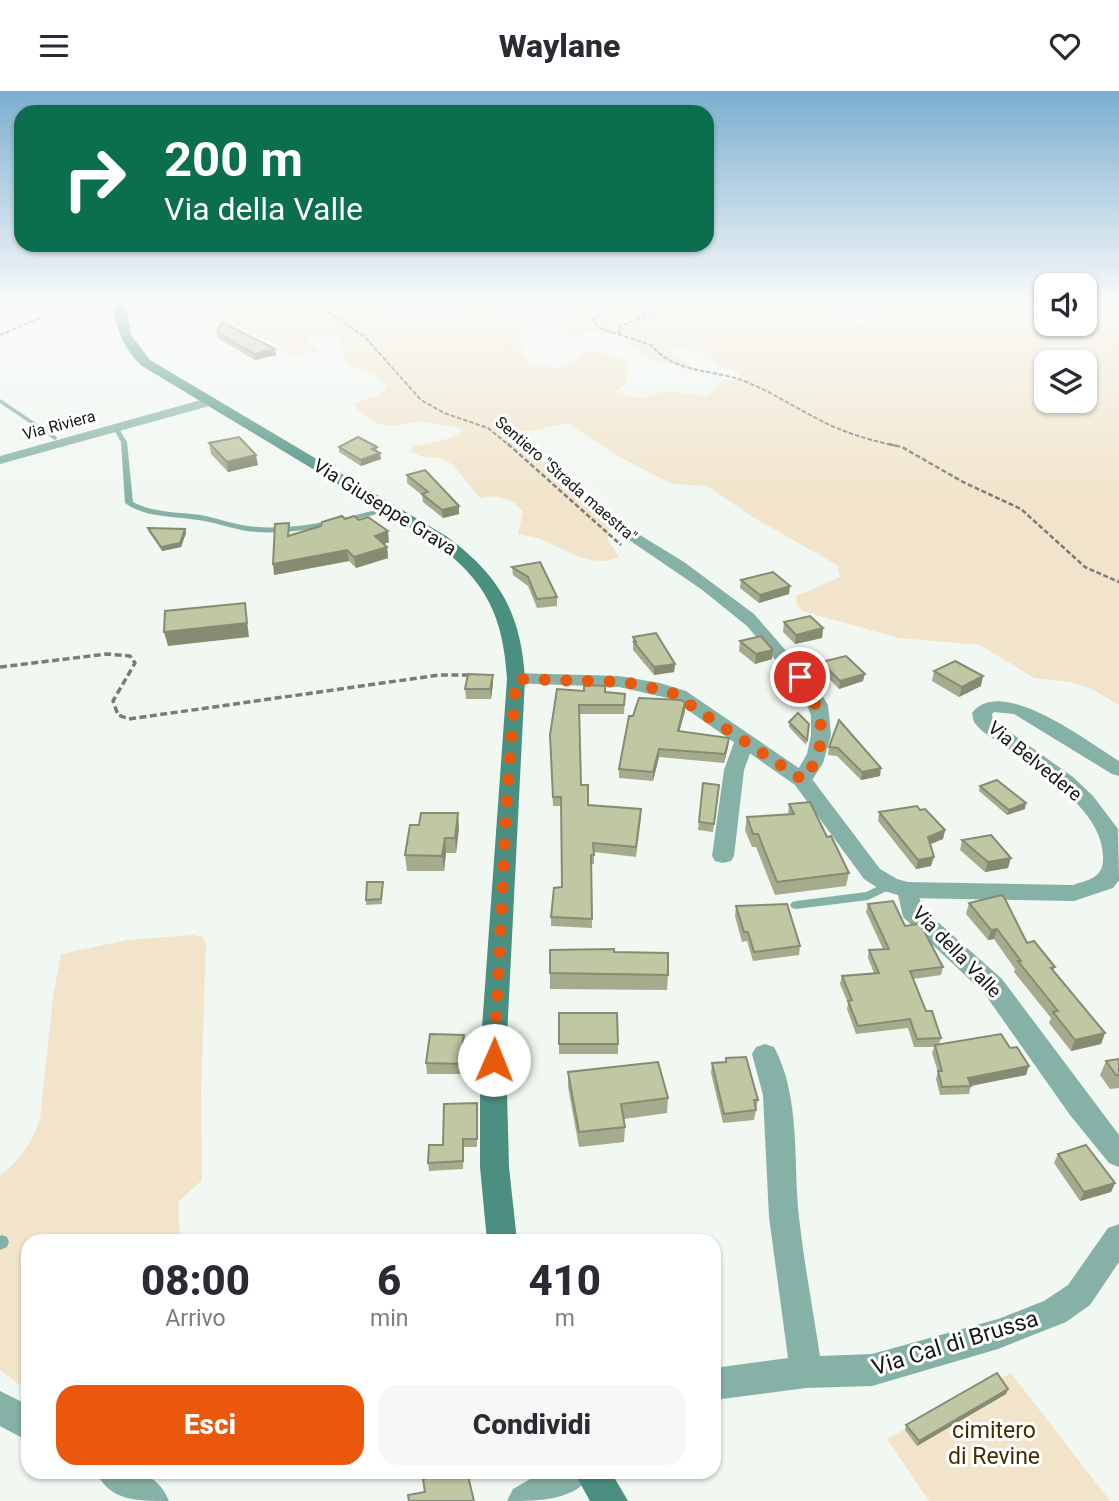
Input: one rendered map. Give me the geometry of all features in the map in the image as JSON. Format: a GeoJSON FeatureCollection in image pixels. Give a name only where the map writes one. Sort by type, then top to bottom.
{"type":"FeatureCollection","features":[{"type":"Feature","properties":{"kind":"main road","name":"Via Giuseppe Grava"},"geometry":{"type":"LineString","coordinates":[[155,367],[208,402],[391,508],[462,554],[491,585],[502,605],[512,633],[516,679],[495,1027],[492,1129],[501,1234]]}},
{"type":"Feature","properties":{"kind":"main road"},"geometry":{"type":"LineString","coordinates":[[596,1479],[610,1501]]}},
{"type":"Feature","properties":{"kind":"street","name":"Via Riviera"},"geometry":{"type":"LineString","coordinates":[[0,460],[208,402]]}},
{"type":"Feature","properties":{"kind":"street"},"geometry":{"type":"LineString","coordinates":[[629,542],[691,572],[750,619],[800,677],[817,703],[822,724],[817,758],[803,780]]}},
{"type":"Feature","properties":{"kind":"street","name":"Via della Valle"},"geometry":{"type":"LineString","coordinates":[[516,679],[625,682],[662,689],[679,695],[803,780],[872,874],[899,888],[911,911],[993,986],[1080,1107],[1119,1154]]}},
{"type":"Feature","properties":{"kind":"street","name":"Via Belvedere"},"geometry":{"type":"LineString","coordinates":[[899,888],[1074,893],[1105,883],[1115,869],[1114,847],[1103,821],[1066,782],[984,722],[982,713],[990,706],[1019,709],[1119,770]]}},
{"type":"Feature","properties":{"kind":"street"},"geometry":{"type":"LineString","coordinates":[[723,856],[734,770],[745,740]]}},
{"type":"Feature","properties":{"kind":"street"},"geometry":{"type":"LineString","coordinates":[[765,1054],[776,1095],[784,1217],[806,1372]]}},
{"type":"Feature","properties":{"kind":"street","name":"Via Cal di Brussa"},"geometry":{"type":"LineString","coordinates":[[721,1383],[806,1372],[872,1370],[999,1334],[1055,1313],[1079,1295],[1119,1237]]}},
{"type":"Feature","properties":{"kind":"street"},"geometry":{"type":"LineString","coordinates":[[0,1408],[21,1420]]}},
{"type":"Feature","properties":{"kind":"street"},"geometry":{"type":"LineString","coordinates":[[122,1479],[152,1501]]}},
{"type":"Feature","properties":{"kind":"street"},"geometry":{"type":"LineString","coordinates":[[525,1501],[563,1479]]}},
{"type":"Feature","properties":{"kind":"lane"},"geometry":{"type":"LineString","coordinates":[[116,428],[124,442],[129,503],[145,510],[218,520],[241,528],[257,529],[316,524],[391,508]]}},
{"type":"Feature","properties":{"kind":"lane"},"geometry":{"type":"LineString","coordinates":[[796,905],[868,896],[899,888]]}},
{"type":"Feature","properties":{"kind":"path","name":"Sentiero \"Strada maestra\""},"geometry":{"type":"LineString","coordinates":[[393,367],[407,388],[426,404],[451,417],[481,423],[496,433],[629,542]]}},
{"type":"Feature","properties":{"kind":"path"},"geometry":{"type":"LineString","coordinates":[[684,367],[741,380],[778,396],[817,419],[868,440],[902,447],[963,482],[1021,509],[1085,567],[1119,582]]}},
{"type":"Feature","properties":{"kind":"path"},"geometry":{"type":"LineString","coordinates":[[0,667],[107,654],[130,656],[135,663],[113,701],[113,708],[118,715],[129,719],[439,675],[477,675]]}},
{"type":"Feature","properties":{"kind":"green space"},"geometry":{"type":"Polygon","coordinates":[[[352,367],[629,367],[625,384],[616,392],[641,399],[664,391],[708,396],[721,381],[736,379],[741,373],[720,367],[1034,367],[1034,413],[1097,413],[1097,367],[1119,367],[1119,705],[1092,689],[1070,682],[1034,678],[980,645],[899,638],[802,611],[797,605],[796,596],[840,577],[837,565],[751,516],[712,489],[705,486],[672,484],[616,455],[568,423],[504,436],[560,474],[607,515],[605,516],[617,526],[609,531],[608,540],[619,557],[599,561],[588,559],[537,538],[518,534],[523,513],[515,504],[499,497],[481,498],[447,461],[410,451],[413,447],[451,438],[462,431],[460,428],[419,421],[394,426],[377,423],[356,409],[354,403],[379,395],[387,386],[375,375],[352,367]]]}},
{"type":"Feature","properties":{"kind":"green space"},"geometry":{"type":"Polygon","coordinates":[[[677,367],[693,367],[700,373],[677,367]]]}},
{"type":"Feature","properties":{"kind":"green space"},"geometry":{"type":"Polygon","coordinates":[[[193,935],[203,937],[206,945],[201,1092],[202,1180],[178,1202],[180,1234],[21,1234],[21,1386],[0,1370],[0,1175],[14,1164],[24,1150],[40,1119],[53,997],[61,954],[128,940],[193,935]]]}},
{"type":"Feature","properties":{"kind":"green space","name":"cimitero di Revine"},"geometry":{"type":"Polygon","coordinates":[[[1011,1373],[1110,1501],[929,1501],[887,1439],[1011,1373]]]}},
{"type":"Feature","properties":{"kind":"building"},"geometry":{"type":"Polygon","coordinates":[[[239,437],[256,455],[227,462],[209,443],[239,437]]]}},
{"type":"Feature","properties":{"kind":"building"},"geometry":{"type":"Polygon","coordinates":[[[358,437],[377,447],[372,449],[380,453],[361,460],[339,447],[358,437]]]}},
{"type":"Feature","properties":{"kind":"building"},"geometry":{"type":"Polygon","coordinates":[[[425,470],[459,506],[442,510],[422,494],[428,492],[407,475],[425,470]]]}},
{"type":"Feature","properties":{"kind":"building"},"geometry":{"type":"Polygon","coordinates":[[[342,516],[345,519],[354,516],[359,520],[368,517],[388,531],[375,536],[387,547],[354,557],[347,550],[273,564],[275,524],[289,523],[288,536],[342,516]]]}},
{"type":"Feature","properties":{"kind":"building"},"geometry":{"type":"Polygon","coordinates":[[[148,528],[185,529],[180,543],[161,547],[148,528]]]}},
{"type":"Feature","properties":{"kind":"building"},"geometry":{"type":"Polygon","coordinates":[[[540,562],[557,597],[537,599],[528,577],[512,567],[540,562]]]}},
{"type":"Feature","properties":{"kind":"building"},"geometry":{"type":"Polygon","coordinates":[[[773,572],[790,586],[760,595],[741,580],[773,572]]]}},
{"type":"Feature","properties":{"kind":"building"},"geometry":{"type":"Polygon","coordinates":[[[245,603],[247,623],[164,632],[165,611],[245,603]]]}},
{"type":"Feature","properties":{"kind":"building"},"geometry":{"type":"Polygon","coordinates":[[[810,616],[823,628],[796,635],[784,622],[810,616]]]}},
{"type":"Feature","properties":{"kind":"building"},"geometry":{"type":"Polygon","coordinates":[[[656,633],[675,664],[654,667],[634,642],[633,637],[656,633]]]}},
{"type":"Feature","properties":{"kind":"building"},"geometry":{"type":"Polygon","coordinates":[[[761,636],[773,650],[756,654],[740,641],[761,636]]]}},
{"type":"Feature","properties":{"kind":"building"},"geometry":{"type":"Polygon","coordinates":[[[846,656],[865,674],[840,681],[821,662],[846,656]]]}},
{"type":"Feature","properties":{"kind":"building"},"geometry":{"type":"Polygon","coordinates":[[[955,661],[983,676],[962,687],[934,671],[955,661]]]}},
{"type":"Feature","properties":{"kind":"building"},"geometry":{"type":"Polygon","coordinates":[[[468,674],[493,675],[490,689],[465,689],[468,674]]]}},
{"type":"Feature","properties":{"kind":"building"},"geometry":{"type":"Polygon","coordinates":[[[584,685],[605,686],[605,692],[625,694],[624,705],[579,705],[581,785],[588,785],[588,805],[641,809],[636,847],[593,843],[592,919],[551,917],[554,888],[562,887],[561,797],[553,797],[550,735],[557,689],[584,691],[584,685]]]}},
{"type":"Feature","properties":{"kind":"building"},"geometry":{"type":"Polygon","coordinates":[[[639,698],[685,702],[678,731],[729,738],[725,754],[659,749],[653,772],[619,769],[629,716],[633,716],[639,698]]]}},
{"type":"Feature","properties":{"kind":"building"},"geometry":{"type":"Polygon","coordinates":[[[798,713],[809,724],[807,740],[789,722],[798,713]]]}},
{"type":"Feature","properties":{"kind":"building"},"geometry":{"type":"Polygon","coordinates":[[[839,720],[881,768],[862,772],[838,748],[829,747],[839,720]]]}},
{"type":"Feature","properties":{"kind":"building"},"geometry":{"type":"Polygon","coordinates":[[[997,780],[1026,803],[1009,810],[980,786],[997,780]]]}},
{"type":"Feature","properties":{"kind":"building"},"geometry":{"type":"Polygon","coordinates":[[[703,783],[719,785],[714,824],[699,822],[703,783]]]}},
{"type":"Feature","properties":{"kind":"building"},"geometry":{"type":"Polygon","coordinates":[[[810,802],[849,873],[777,882],[758,834],[753,834],[747,817],[794,814],[789,804],[810,802]]]}},
{"type":"Feature","properties":{"kind":"building"},"geometry":{"type":"Polygon","coordinates":[[[917,806],[920,810],[925,809],[945,830],[928,837],[934,857],[918,860],[879,812],[917,806]]]}},
{"type":"Feature","properties":{"kind":"building"},"geometry":{"type":"Polygon","coordinates":[[[421,813],[458,813],[455,838],[445,838],[442,856],[405,855],[410,825],[419,825],[421,813]]]}},
{"type":"Feature","properties":{"kind":"building"},"geometry":{"type":"Polygon","coordinates":[[[991,835],[1011,858],[988,862],[962,840],[991,835]]]}},
{"type":"Feature","properties":{"kind":"building"},"geometry":{"type":"Polygon","coordinates":[[[367,882],[383,882],[381,899],[366,900],[367,882]]]}},
{"type":"Feature","properties":{"kind":"building"},"geometry":{"type":"Polygon","coordinates":[[[1002,895],[1027,943],[1034,941],[1055,967],[1051,968],[1105,1033],[1075,1040],[1053,1012],[1058,1011],[1018,961],[1021,961],[997,929],[991,930],[969,903],[1002,895]]]}},
{"type":"Feature","properties":{"kind":"building"},"geometry":{"type":"Polygon","coordinates":[[[893,901],[905,926],[918,924],[923,929],[943,967],[910,971],[926,1011],[932,1011],[941,1038],[917,1039],[910,1019],[858,1026],[848,1001],[852,1000],[842,976],[879,973],[869,950],[889,949],[868,904],[893,901]]]}},
{"type":"Feature","properties":{"kind":"building"},"geometry":{"type":"Polygon","coordinates":[[[787,904],[800,946],[754,952],[736,906],[787,904]]]}},
{"type":"Feature","properties":{"kind":"building"},"geometry":{"type":"Polygon","coordinates":[[[614,949],[614,952],[668,953],[668,975],[550,973],[550,950],[614,949]]]}},
{"type":"Feature","properties":{"kind":"building"},"geometry":{"type":"Polygon","coordinates":[[[559,1013],[617,1013],[618,1044],[559,1044],[559,1013]]]}},
{"type":"Feature","properties":{"kind":"building"},"geometry":{"type":"Polygon","coordinates":[[[430,1034],[464,1035],[462,1048],[468,1049],[466,1064],[426,1063],[430,1034]]]}},
{"type":"Feature","properties":{"kind":"building"},"geometry":{"type":"Polygon","coordinates":[[[1001,1034],[1010,1048],[1017,1047],[1029,1066],[968,1078],[971,1086],[942,1087],[938,1071],[942,1071],[935,1045],[1001,1034]]]}},
{"type":"Feature","properties":{"kind":"building"},"geometry":{"type":"Polygon","coordinates":[[[746,1057],[758,1100],[754,1100],[756,1110],[724,1114],[712,1063],[726,1062],[726,1058],[746,1057]]]}},
{"type":"Feature","properties":{"kind":"building"},"geometry":{"type":"Polygon","coordinates":[[[1119,1059],[1119,1075],[1116,1075],[1106,1061],[1119,1059]]]}},
{"type":"Feature","properties":{"kind":"building"},"geometry":{"type":"Polygon","coordinates":[[[658,1062],[668,1098],[621,1104],[625,1127],[579,1132],[568,1072],[658,1062]]]}},
{"type":"Feature","properties":{"kind":"building"},"geometry":{"type":"Polygon","coordinates":[[[477,1103],[477,1139],[463,1139],[463,1161],[428,1163],[429,1145],[443,1145],[444,1104],[477,1103]]]}},
{"type":"Feature","properties":{"kind":"building"},"geometry":{"type":"Polygon","coordinates":[[[1086,1145],[1115,1183],[1084,1192],[1058,1154],[1086,1145]]]}},
{"type":"Feature","properties":{"kind":"building"},"geometry":{"type":"Polygon","coordinates":[[[997,1373],[1008,1389],[919,1441],[906,1425],[997,1373]]]}},
{"type":"Feature","properties":{"kind":"building"},"geometry":{"type":"Polygon","coordinates":[[[423,1479],[469,1479],[474,1501],[409,1501],[408,1495],[425,1492],[423,1479]]]}},
{"type":"Feature","properties":{"kind":"waterway"},"geometry":{"type":"LineString","coordinates":[[0,401],[55,438]]}},
{"type":"Feature","properties":{"kind":"route"},"geometry":{"type":"LineString","coordinates":[[494,1060],[507,795],[516,679],[625,682],[671,692],[803,780],[817,758],[822,724],[817,703],[800,677]]}}]}
